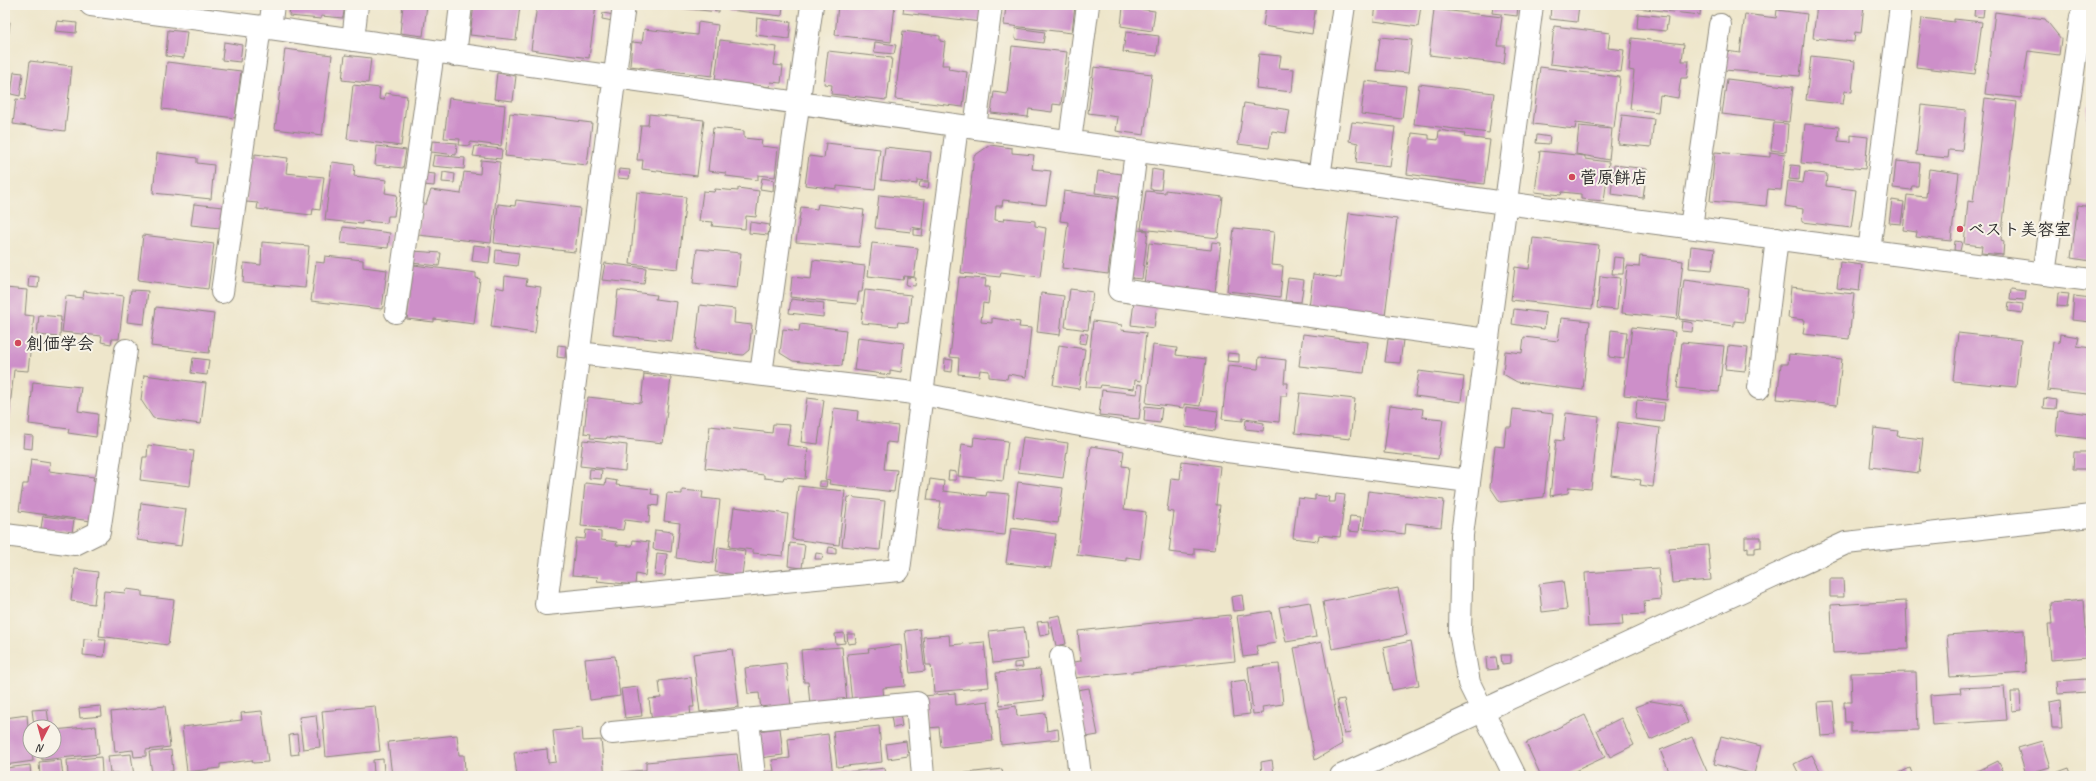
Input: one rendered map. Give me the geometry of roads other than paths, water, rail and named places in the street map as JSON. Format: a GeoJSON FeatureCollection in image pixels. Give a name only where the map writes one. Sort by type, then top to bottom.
{"type":"FeatureCollection","features":[{"type":"Feature","properties":{"kind":"street"},"geometry":{"type":"LineString","coordinates":[[91,5],[353,40],[1505,203],[2091,280]]}},
{"type":"Feature","properties":{"kind":"street"},"geometry":{"type":"LineString","coordinates":[[222,292],[265,28],[273,5]]}},
{"type":"Feature","properties":{"kind":"street"},"geometry":{"type":"LineString","coordinates":[[353,40],[357,5]]}},
{"type":"Feature","properties":{"kind":"street"},"geometry":{"type":"LineString","coordinates":[[456,55],[461,5]]}},
{"type":"Feature","properties":{"kind":"street"},"geometry":{"type":"LineString","coordinates":[[624,5],[546,604],[899,570],[922,394],[966,127],[991,5]]}},
{"type":"Feature","properties":{"kind":"street"},"geometry":{"type":"LineString","coordinates":[[761,374],[812,5]]}},
{"type":"Feature","properties":{"kind":"street"},"geometry":{"type":"LineString","coordinates":[[1070,141],[1088,5]]}},
{"type":"Feature","properties":{"kind":"street"},"geometry":{"type":"LineString","coordinates":[[1319,177],[1344,5]]}},
{"type":"Feature","properties":{"kind":"street"},"geometry":{"type":"LineString","coordinates":[[1515,776],[1469,683],[1460,632],[1462,535],[1532,5]]}},
{"type":"Feature","properties":{"kind":"street"},"geometry":{"type":"LineString","coordinates":[[1869,250],[1901,5]]}},
{"type":"Feature","properties":{"kind":"street"},"geometry":{"type":"LineString","coordinates":[[2044,274],[2081,17]]}},
{"type":"Feature","properties":{"kind":"street"},"geometry":{"type":"LineString","coordinates":[[1691,227],[1720,25]]}},
{"type":"Feature","properties":{"kind":"street"},"geometry":{"type":"LineString","coordinates":[[396,312],[433,52]]}},
{"type":"Feature","properties":{"kind":"street"},"geometry":{"type":"LineString","coordinates":[[1136,151],[1119,290],[1487,340]]}},
{"type":"Feature","properties":{"kind":"street"},"geometry":{"type":"LineString","coordinates":[[1759,388],[1777,238]]}},
{"type":"Feature","properties":{"kind":"street"},"geometry":{"type":"LineString","coordinates":[[5,535],[75,544],[99,532],[126,350]]}},
{"type":"Feature","properties":{"kind":"street"},"geometry":{"type":"LineString","coordinates":[[579,353],[922,394],[1075,424],[1227,450],[1469,481]]}},
{"type":"Feature","properties":{"kind":"street"},"geometry":{"type":"LineString","coordinates":[[1342,776],[1846,543],[2091,516]]}},
{"type":"Feature","properties":{"kind":"street"},"geometry":{"type":"LineString","coordinates":[[1060,657],[1076,743],[1080,776]]}},
{"type":"Feature","properties":{"kind":"street"},"geometry":{"type":"LineString","coordinates":[[612,733],[917,703],[923,776]]}},
{"type":"Feature","properties":{"kind":"street"},"geometry":{"type":"LineString","coordinates":[[748,720],[754,776]]}},
{"type":"Feature","properties":{"kind":"place","name":"菅原餅店"},"geometry":{"type":"Point","coordinates":[1572,177]}},
{"type":"Feature","properties":{"kind":"place","name":"ベスト美容室"},"geometry":{"type":"Point","coordinates":[1960,229]}},
{"type":"Feature","properties":{"kind":"place","name":"創価学会"},"geometry":{"type":"Point","coordinates":[18,343]}}]}
